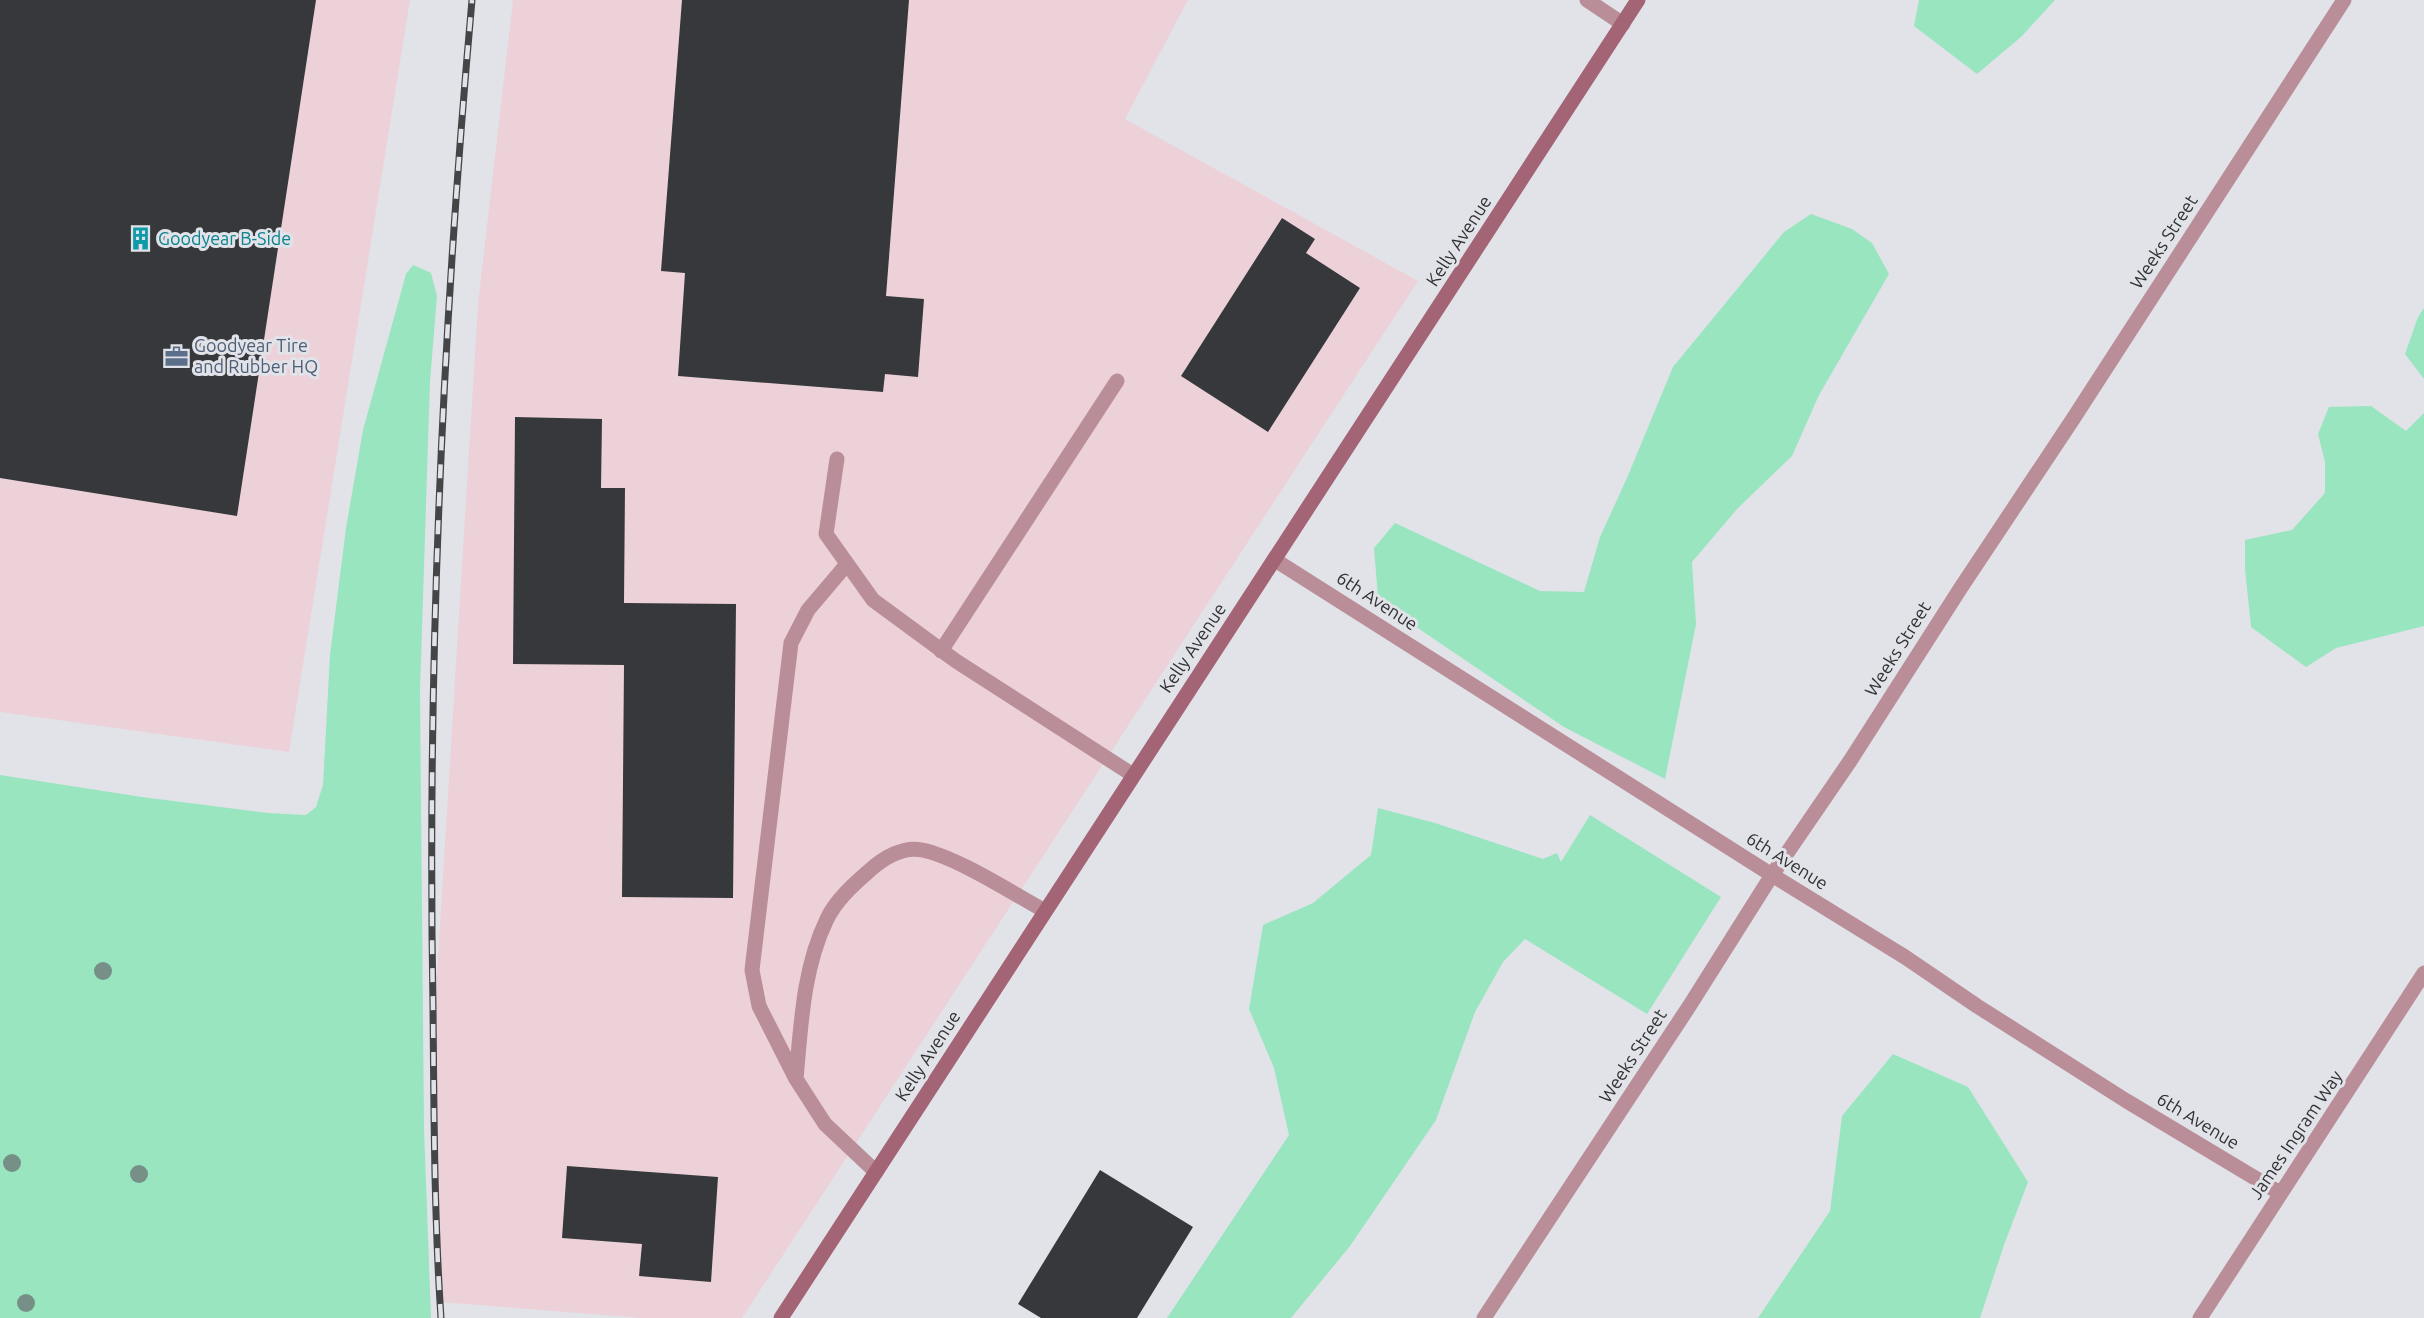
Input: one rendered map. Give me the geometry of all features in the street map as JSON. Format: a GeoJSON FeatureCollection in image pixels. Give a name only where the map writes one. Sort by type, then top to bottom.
{"type":"FeatureCollection","features":[{"type":"Feature","properties":{"kind":"main road","name":"Kelly Avenue"},"geometry":{"type":"LineString","coordinates":[[781,1318],[1638,0]]}},
{"type":"Feature","properties":{"kind":"street"},"geometry":{"type":"LineString","coordinates":[[1587,0],[1623,24]]}},
{"type":"Feature","properties":{"kind":"street","name":"Weeks Street"},"geometry":{"type":"LineString","coordinates":[[1484,1318],[1690,1005],[1772,875],[1850,761],[2344,0]]}},
{"type":"Feature","properties":{"kind":"street"},"geometry":{"type":"LineString","coordinates":[[941,651],[1117,381]]}},
{"type":"Feature","properties":{"kind":"street"},"geometry":{"type":"LineString","coordinates":[[837,459],[826,534],[873,600],[941,651],[1133,775]]}},
{"type":"Feature","properties":{"kind":"street","name":"6th Avenue"},"geometry":{"type":"LineString","coordinates":[[1275,560],[1905,957],[1977,1006],[2125,1100],[2280,1193]]}},
{"type":"Feature","properties":{"kind":"street"},"geometry":{"type":"LineString","coordinates":[[847,564],[808,610],[791,643],[752,970],[759,1006],[796,1079],[825,1124],[876,1172]]}},
{"type":"Feature","properties":{"kind":"street"},"geometry":{"type":"LineString","coordinates":[[796,1079],[804,998],[812,958],[828,917],[851,887],[874,866],[892,854],[920,849],[943,856],[1045,911]]}},
{"type":"Feature","properties":{"kind":"street","name":"James Ingram Way"},"geometry":{"type":"LineString","coordinates":[[2200,1318],[2424,973]]}},
{"type":"Feature","properties":{"kind":"shaded area","name":"Goodyear Tire and Rubber HQ"},"geometry":{"type":"Polygon","coordinates":[[[0,0],[410,0],[289,752],[0,712],[0,0]]]}},
{"type":"Feature","properties":{"kind":"shaded area"},"geometry":{"type":"Polygon","coordinates":[[[513,0],[1188,0],[1125,119],[1418,281],[742,1318],[641,1318],[440,1302],[433,1039],[478,304],[513,0]]]}},
{"type":"Feature","properties":{"kind":"green space"},"geometry":{"type":"Polygon","coordinates":[[[1919,0],[2055,0],[2021,37],[1977,74],[1914,26],[1919,0]]]}},
{"type":"Feature","properties":{"kind":"green space"},"geometry":{"type":"Polygon","coordinates":[[[1811,214],[1852,229],[1872,243],[1889,274],[1819,395],[1792,456],[1738,508],[1692,562],[1696,624],[1665,779],[1564,727],[1397,614],[1378,597],[1374,548],[1395,523],[1540,591],[1584,592],[1600,537],[1673,367],[1784,232],[1811,214]]]}},
{"type":"Feature","properties":{"kind":"green space"},"geometry":{"type":"Polygon","coordinates":[[[413,265],[431,273],[437,296],[430,381],[420,690],[424,1129],[431,1318],[0,1318],[0,775],[142,797],[268,813],[306,815],[316,807],[323,785],[330,655],[346,528],[363,430],[406,274],[413,265]]]}},
{"type":"Feature","properties":{"kind":"green space"},"geometry":{"type":"Polygon","coordinates":[[[2424,308],[2424,379],[2405,354],[2418,317],[2424,308]]]}},
{"type":"Feature","properties":{"kind":"green space"},"geometry":{"type":"Polygon","coordinates":[[[2371,406],[2406,431],[2424,413],[2424,626],[2336,648],[2306,667],[2251,627],[2245,569],[2245,540],[2292,530],[2325,493],[2325,462],[2318,434],[2329,407],[2371,406]]]}},
{"type":"Feature","properties":{"kind":"green space"},"geometry":{"type":"Polygon","coordinates":[[[1378,808],[1435,823],[1543,859],[1557,853],[1561,862],[1590,815],[1721,897],[1647,1014],[1525,939],[1503,962],[1475,1012],[1436,1120],[1350,1246],[1291,1318],[1167,1318],[1289,1135],[1274,1068],[1249,1009],[1263,925],[1313,903],[1371,855],[1378,808]]]}},
{"type":"Feature","properties":{"kind":"green space"},"geometry":{"type":"Polygon","coordinates":[[[1893,1054],[1968,1087],[2028,1182],[1980,1318],[1758,1318],[1830,1211],[1842,1116],[1893,1054]]]}},
{"type":"Feature","properties":{"kind":"building","name":"Goodyear B-Side"},"geometry":{"type":"Polygon","coordinates":[[[0,0],[316,0],[237,516],[0,478],[0,0]]]}},
{"type":"Feature","properties":{"kind":"building"},"geometry":{"type":"Polygon","coordinates":[[[682,0],[909,0],[886,296],[924,299],[918,377],[885,374],[883,392],[678,376],[685,273],[661,271],[682,0]]]}},
{"type":"Feature","properties":{"kind":"building"},"geometry":{"type":"Polygon","coordinates":[[[1282,218],[1315,239],[1306,253],[1360,288],[1268,432],[1181,376],[1282,218]]]}},
{"type":"Feature","properties":{"kind":"building"},"geometry":{"type":"Polygon","coordinates":[[[515,417],[602,419],[601,488],[625,488],[624,603],[736,604],[733,898],[622,897],[624,665],[513,664],[515,417]]]}},
{"type":"Feature","properties":{"kind":"building"},"geometry":{"type":"Polygon","coordinates":[[[567,1166],[718,1177],[711,1282],[639,1276],[642,1244],[562,1238],[567,1166]]]}},
{"type":"Feature","properties":{"kind":"building"},"geometry":{"type":"Polygon","coordinates":[[[1100,1170],[1193,1227],[1137,1318],[1041,1318],[1018,1304],[1100,1170]]]}},
{"type":"Feature","properties":{"kind":"railway"},"geometry":{"type":"LineString","coordinates":[[441,1318],[435,1162],[432,755],[445,377],[452,251],[472,0]]}},
{"type":"Feature","properties":{"kind":"place","name":"Goodyear B-Side"},"geometry":{"type":"Point","coordinates":[140,239]}},
{"type":"Feature","properties":{"kind":"place","name":"Goodyear Tire and Rubber HQ"},"geometry":{"type":"Point","coordinates":[176,356]}}]}
